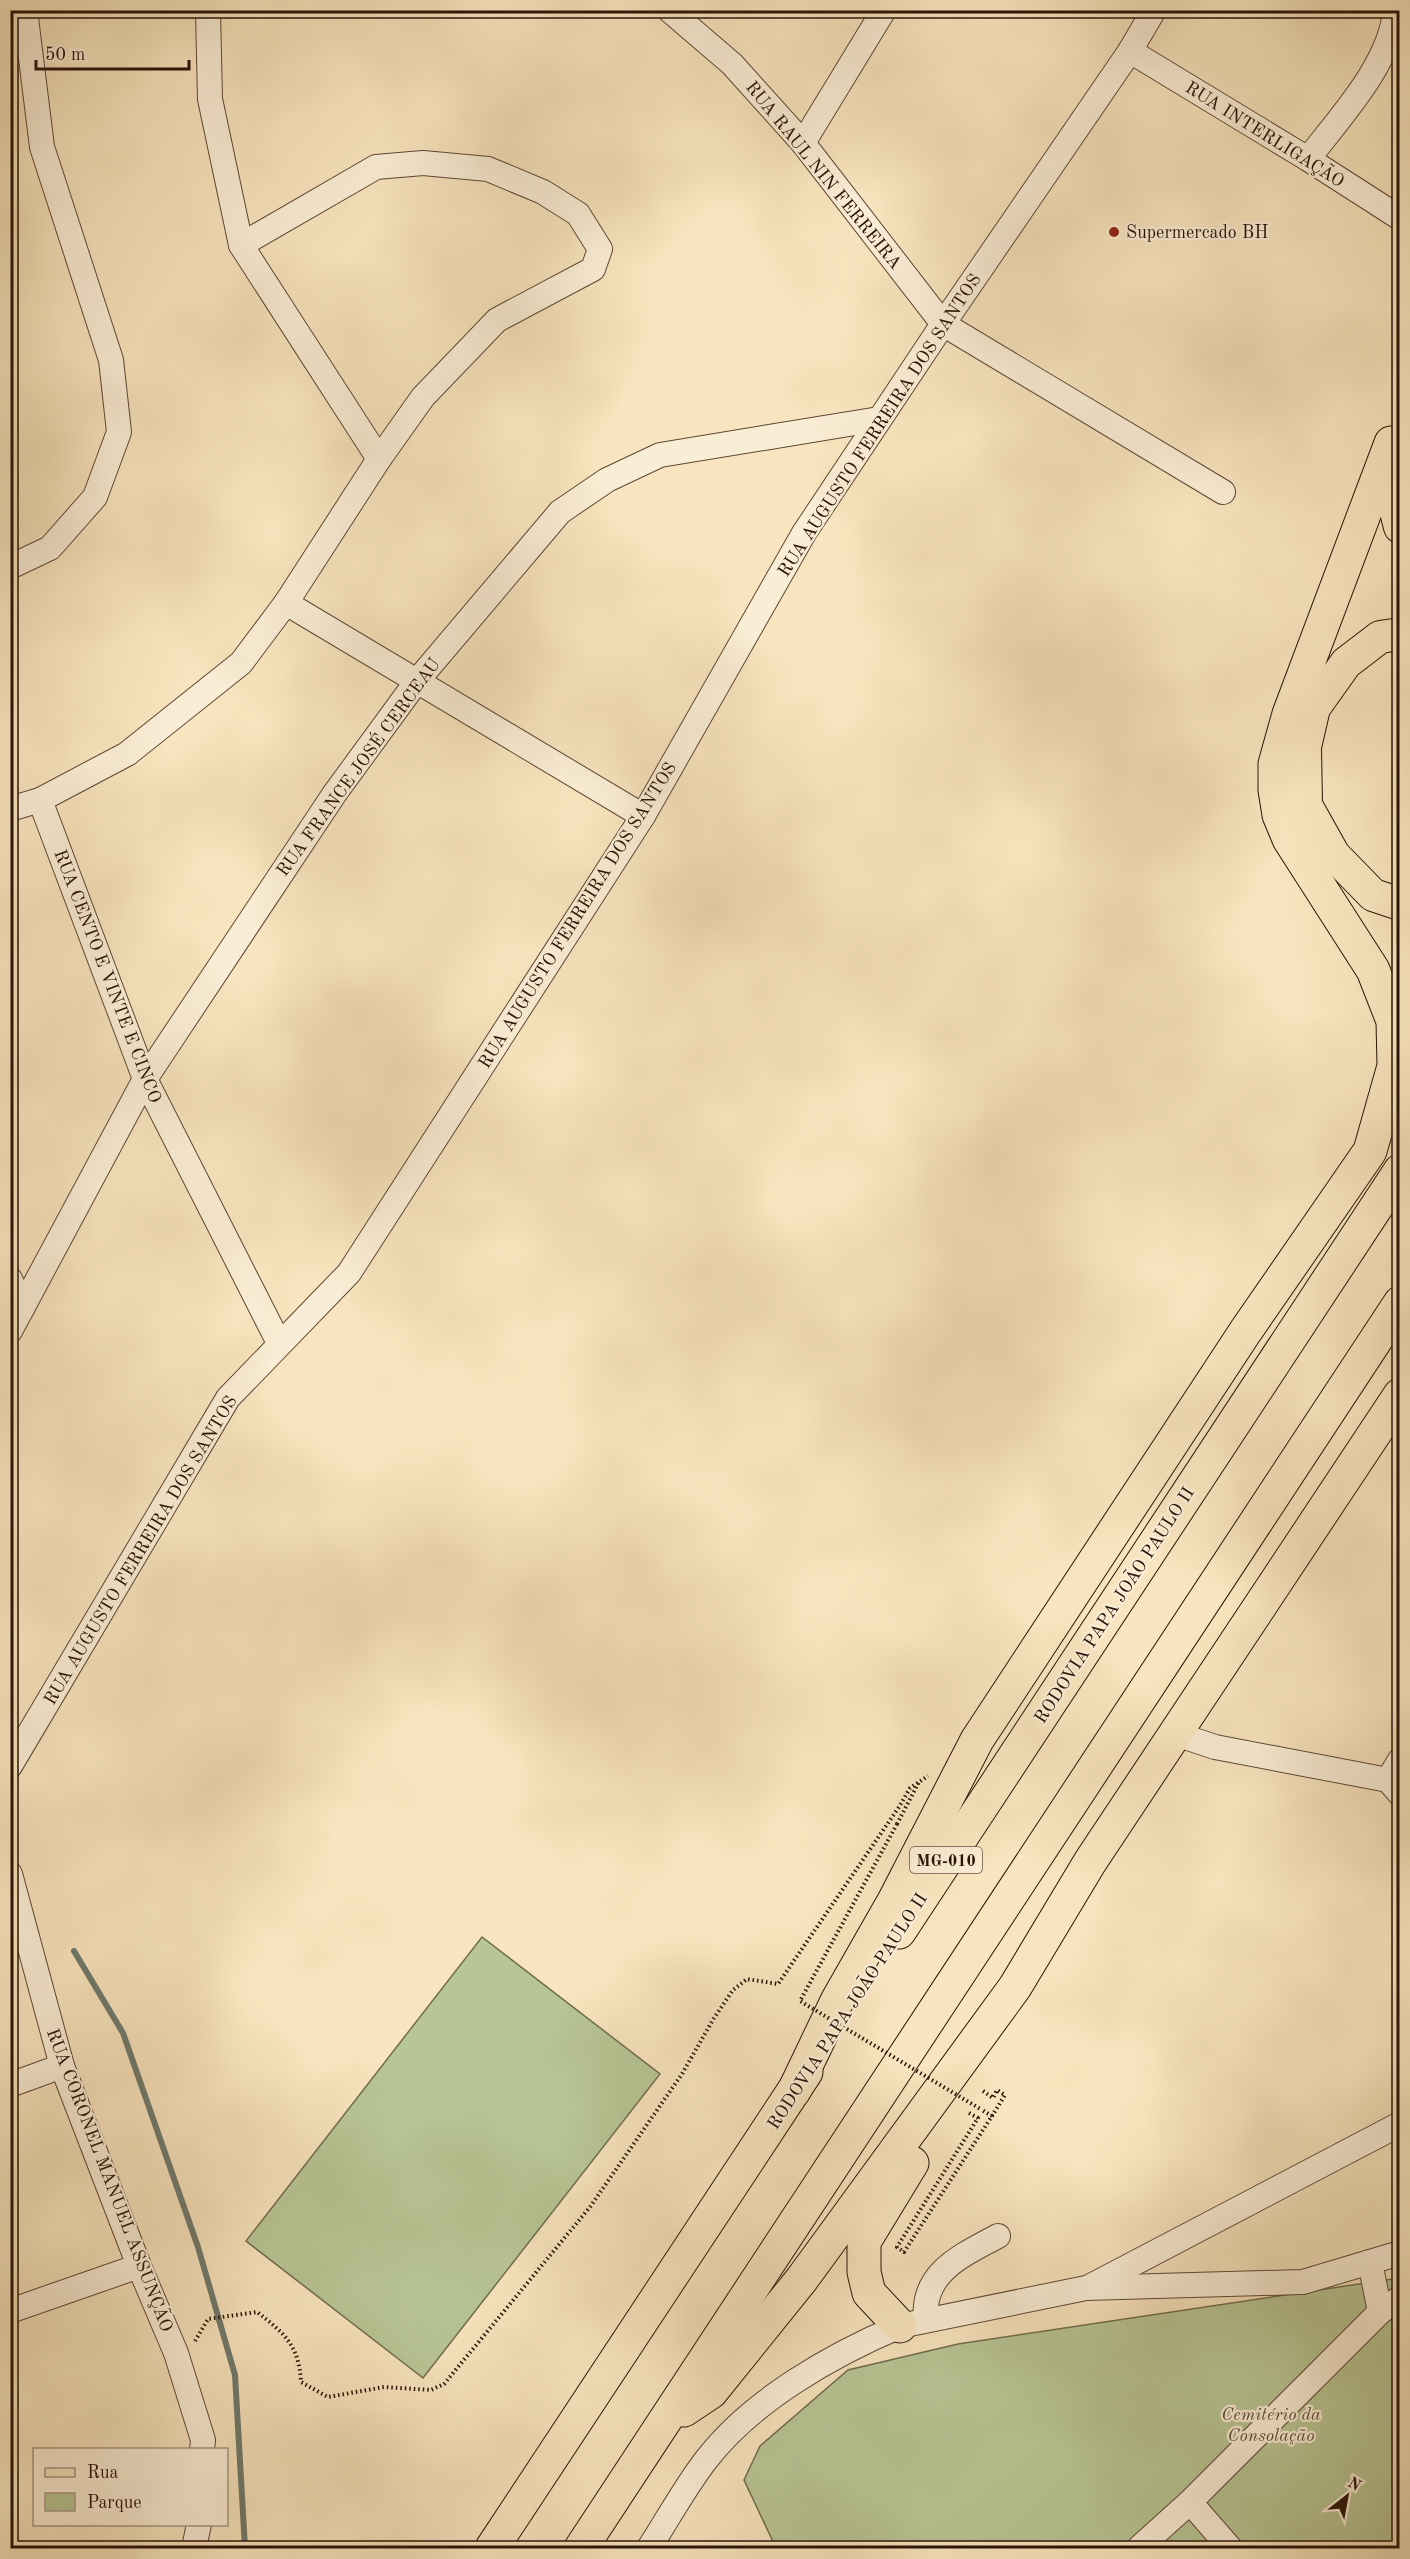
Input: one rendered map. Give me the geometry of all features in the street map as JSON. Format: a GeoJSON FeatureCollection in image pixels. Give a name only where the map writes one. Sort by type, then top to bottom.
{"type":"FeatureCollection","features":[{"type":"Feature","properties":{"kind":"highway"},"geometry":{"type":"LineString","coordinates":[[794,2091],[837,2001],[894,1902],[977,1740],[1245,1332],[1370,1151],[1394,1066],[1394,1021],[1373,970],[1289,839],[1279,814],[1276,798],[1275,764],[1288,714],[1396,437]]}},
{"type":"Feature","properties":{"kind":"highway","name":"RODOVIA PAPA JOÃO PAULO II"},"geometry":{"type":"LineString","coordinates":[[492,2548],[1400,1171]]}},
{"type":"Feature","properties":{"kind":"highway"},"geometry":{"type":"LineString","coordinates":[[581,2548],[1400,1303]]}},
{"type":"Feature","properties":{"kind":"highway"},"geometry":{"type":"LineString","coordinates":[[913,2323],[870,2293],[864,2272],[864,2242],[965,2081],[1015,1987],[1090,1862],[1400,1395]]}},
{"type":"Feature","properties":{"kind":"highway"},"geometry":{"type":"LineString","coordinates":[[665,2422],[711,2392],[802,2279],[1015,1987]]}},
{"type":"Feature","properties":{"kind":"main road"},"geometry":{"type":"LineString","coordinates":[[1396,437],[1393,500],[1400,527]]}},
{"type":"Feature","properties":{"kind":"main road"},"geometry":{"type":"LineString","coordinates":[[1400,634],[1380,637],[1346,663],[1314,708],[1305,747],[1306,805],[1334,855],[1373,894],[1400,904]]}},
{"type":"Feature","properties":{"kind":"main road"},"geometry":{"type":"LineString","coordinates":[[1370,1151],[1400,1100]]}},
{"type":"Feature","properties":{"kind":"street"},"geometry":{"type":"LineString","coordinates":[[10,567],[50,548],[95,497],[118,432],[111,360],[42,147],[25,10]]}},
{"type":"Feature","properties":{"kind":"street","name":"RUA RAUL NIN FERREIRA"},"geometry":{"type":"LineString","coordinates":[[669,10],[732,64],[803,143],[943,324]]}},
{"type":"Feature","properties":{"kind":"street"},"geometry":{"type":"LineString","coordinates":[[803,143],[884,10]]}},
{"type":"Feature","properties":{"kind":"street","name":"RUA AUGUSTO FERREIRA DOS SANTOS"},"geometry":{"type":"LineString","coordinates":[[10,1766],[228,1398],[349,1273],[643,816],[804,533],[943,324],[1130,51],[1154,10]]}},
{"type":"Feature","properties":{"kind":"street"},"geometry":{"type":"LineString","coordinates":[[1308,159],[1373,72],[1394,23],[1395,10]]}},
{"type":"Feature","properties":{"kind":"street"},"geometry":{"type":"LineString","coordinates":[[208,11],[210,99],[241,245],[378,459]]}},
{"type":"Feature","properties":{"kind":"street","name":"RUA INTERLIGAÇÃO"},"geometry":{"type":"LineString","coordinates":[[1130,51],[1400,218]]}},
{"type":"Feature","properties":{"kind":"street"},"geometry":{"type":"LineString","coordinates":[[10,809],[40,800],[127,754],[241,663],[286,603],[378,459],[423,397],[497,320],[593,269],[600,249],[578,214],[543,192],[488,170],[423,163],[376,167],[241,245]]}},
{"type":"Feature","properties":{"kind":"street"},"geometry":{"type":"LineString","coordinates":[[943,324],[1223,492]]}},
{"type":"Feature","properties":{"kind":"street","name":"RUA FRANCE JOSÉ CERCEAU"},"geometry":{"type":"LineString","coordinates":[[10,1331],[145,1078],[336,793],[417,681],[560,512],[607,480],[660,455],[879,419]]}},
{"type":"Feature","properties":{"kind":"street"},"geometry":{"type":"LineString","coordinates":[[286,603],[643,816]]}},
{"type":"Feature","properties":{"kind":"street","name":"RUA CENTO E VINTE E CINCO"},"geometry":{"type":"LineString","coordinates":[[40,800],[145,1078],[279,1343]]}},
{"type":"Feature","properties":{"kind":"street"},"geometry":{"type":"LineString","coordinates":[[10,1279],[23,1307]]}},
{"type":"Feature","properties":{"kind":"street"},"geometry":{"type":"LineString","coordinates":[[1176,1734],[1215,1747],[1396,1778]]}},
{"type":"Feature","properties":{"kind":"street","name":"RUA CORONEL MANUEL ASSUNÇÃO"},"geometry":{"type":"LineString","coordinates":[[10,1874],[62,2066],[139,2266],[177,2353],[203,2440],[202,2448]]}},
{"type":"Feature","properties":{"kind":"street"},"geometry":{"type":"LineString","coordinates":[[10,1929],[34,1969]]}},
{"type":"Feature","properties":{"kind":"street"},"geometry":{"type":"LineString","coordinates":[[10,2085],[62,2066]]}},
{"type":"Feature","properties":{"kind":"street"},"geometry":{"type":"LineString","coordinates":[[1086,2288],[1400,2124]]}},
{"type":"Feature","properties":{"kind":"street"},"geometry":{"type":"LineString","coordinates":[[913,2323],[925,2305],[931,2287],[942,2271],[962,2256],[998,2236]]}},
{"type":"Feature","properties":{"kind":"street"},"geometry":{"type":"LineString","coordinates":[[649,2548],[706,2459],[761,2403],[798,2379],[872,2338],[913,2323],[1086,2288],[1303,2282],[1400,2253]]}},
{"type":"Feature","properties":{"kind":"street"},"geometry":{"type":"LineString","coordinates":[[1370,2262],[1380,2312]]}},
{"type":"Feature","properties":{"kind":"street"},"geometry":{"type":"LineString","coordinates":[[10,2312],[139,2266]]}},
{"type":"Feature","properties":{"kind":"street"},"geometry":{"type":"LineString","coordinates":[[1139,2548],[1190,2502],[1380,2312],[1400,2298]]}},
{"type":"Feature","properties":{"kind":"street"},"geometry":{"type":"LineString","coordinates":[[1190,2502],[1230,2548]]}},
{"type":"Feature","properties":{"kind":"street"},"geometry":{"type":"LineString","coordinates":[[194,2548],[199,2526]]}},
{"type":"Feature","properties":{"kind":"path"},"geometry":{"type":"LineString","coordinates":[[208,2319],[229,2314],[257,2312],[285,2334],[300,2368],[301,2382],[328,2397],[384,2387],[431,2390],[444,2384],[590,2206],[682,2074],[733,1990],[747,1979],[778,1984],[899,1807],[909,1788],[929,1775]]}},
{"type":"Feature","properties":{"kind":"path"},"geometry":{"type":"LineString","coordinates":[[920,1782],[800,2001],[992,2116]]}},
{"type":"Feature","properties":{"kind":"path"},"geometry":{"type":"LineString","coordinates":[[969,2113],[978,2118],[897,2247],[904,2252],[1005,2095],[998,2090],[993,2098],[983,2091]]}},
{"type":"Feature","properties":{"kind":"green space"},"geometry":{"type":"Polygon","coordinates":[[[482,1937],[660,2074],[423,2378],[246,2241],[482,1937]]]}},
{"type":"Feature","properties":{"kind":"green space","name":"Cemitério da Consolação"},"geometry":{"type":"Polygon","coordinates":[[[1399,2278],[1399,2548],[776,2548],[744,2480],[760,2446],[848,2370],[958,2344],[1399,2278]]]}},
{"type":"Feature","properties":{"kind":"waterway"},"geometry":{"type":"LineString","coordinates":[[74,1951],[123,2033],[198,2247],[235,2375],[245,2548]]}},
{"type":"Feature","properties":{"kind":"place","name":"Supermercado BH"},"geometry":{"type":"Point","coordinates":[1114,232]}}]}
